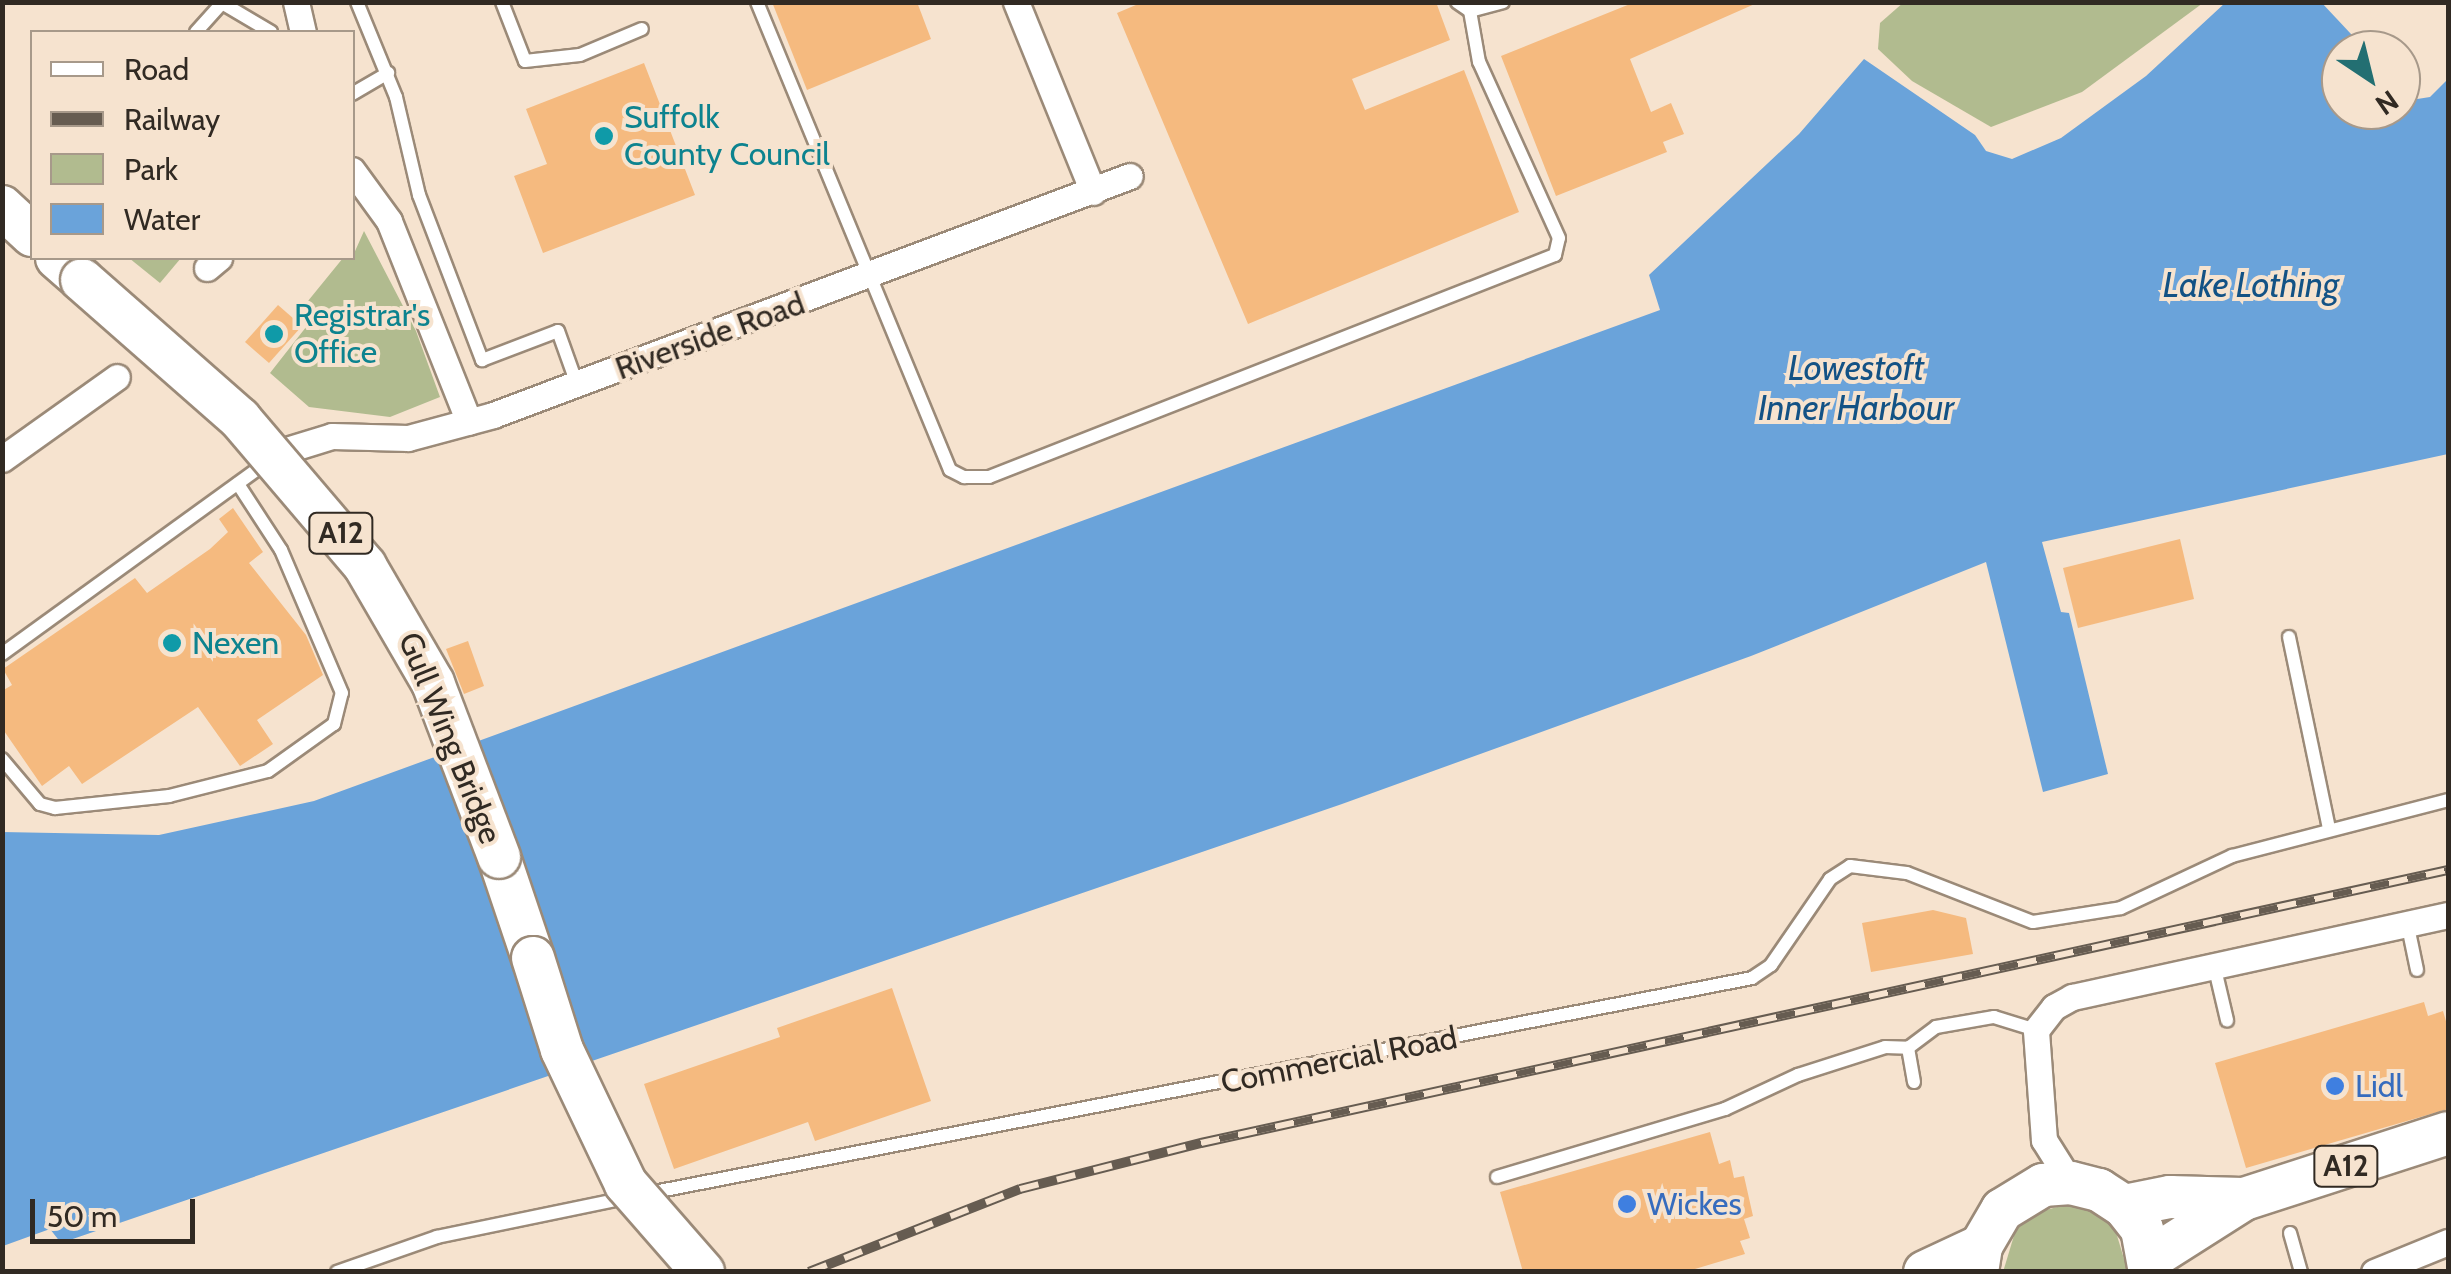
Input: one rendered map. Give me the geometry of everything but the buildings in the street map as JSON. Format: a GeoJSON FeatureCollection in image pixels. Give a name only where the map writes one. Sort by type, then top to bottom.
{"type":"FeatureCollection","features":[{"type":"Feature","properties":{"kind":"highway"},"geometry":{"type":"LineString","coordinates":[[2,207],[30,232]]}},
{"type":"Feature","properties":{"kind":"highway","name":"Gull Wing Bridge"},"geometry":{"type":"LineString","coordinates":[[70,269],[240,419],[336,527],[398,612],[440,700],[562,1050],[594,1123],[626,1184],[703,1272]]}},
{"type":"Feature","properties":{"kind":"highway","name":"A12"},"geometry":{"type":"LineString","coordinates":[[2150,1265],[2244,1199],[2448,1133]]}},
{"type":"Feature","properties":{"kind":"highway"},"geometry":{"type":"LineString","coordinates":[[1925,1272],[1979,1259],[1995,1218],[2018,1196],[2070,1183],[2099,1190],[2124,1206],[2150,1265]]}},
{"type":"Feature","properties":{"kind":"highway","name":"A12"},"geometry":{"type":"LineString","coordinates":[[2124,1206],[2170,1197],[2244,1199]]}},
{"type":"Feature","properties":{"kind":"street"},"geometry":{"type":"LineString","coordinates":[[296,2],[302,30]]}},
{"type":"Feature","properties":{"kind":"street"},"geometry":{"type":"LineString","coordinates":[[1016,2],[1093,192]]}},
{"type":"Feature","properties":{"kind":"street"},"geometry":{"type":"LineString","coordinates":[[355,174],[389,221],[469,422]]}},
{"type":"Feature","properties":{"kind":"street","name":"Riverside Road"},"geometry":{"type":"LineString","coordinates":[[280,452],[332,436],[408,438],[469,422],[871,278],[1130,176]]}},
{"type":"Feature","properties":{"kind":"street"},"geometry":{"type":"LineString","coordinates":[[2,459],[117,377]]}},
{"type":"Feature","properties":{"kind":"street"},"geometry":{"type":"LineString","coordinates":[[2070,1183],[2044,1140],[2036,1030],[2072,997],[2448,915]]}},
{"type":"Feature","properties":{"kind":"street"},"geometry":{"type":"LineString","coordinates":[[2018,1196],[2044,1140]]}},
{"type":"Feature","properties":{"kind":"street"},"geometry":{"type":"LineString","coordinates":[[2374,1272],[2448,1242]]}},
{"type":"Feature","properties":{"kind":"lane"},"geometry":{"type":"LineString","coordinates":[[357,2],[388,73],[419,195],[482,360],[558,331],[577,384]]}},
{"type":"Feature","properties":{"kind":"lane"},"geometry":{"type":"LineString","coordinates":[[502,2],[525,61],[580,54],[642,29]]}},
{"type":"Feature","properties":{"kind":"lane"},"geometry":{"type":"LineString","coordinates":[[757,2],[950,470],[989,477],[1542,264],[1555,255],[1559,238],[1479,62],[1470,11],[1457,2]]}},
{"type":"Feature","properties":{"kind":"lane"},"geometry":{"type":"LineString","coordinates":[[1470,11],[1503,2]]}},
{"type":"Feature","properties":{"kind":"lane"},"geometry":{"type":"LineString","coordinates":[[198,30],[222,3],[267,30]]}},
{"type":"Feature","properties":{"kind":"lane"},"geometry":{"type":"LineString","coordinates":[[355,92],[388,73]]}},
{"type":"Feature","properties":{"kind":"lane"},"geometry":{"type":"LineString","coordinates":[[2,654],[280,452]]}},
{"type":"Feature","properties":{"kind":"lane"},"geometry":{"type":"LineString","coordinates":[[2,759],[40,804],[55,808],[168,796],[268,771],[334,724],[342,694],[280,550],[238,484]]}},
{"type":"Feature","properties":{"kind":"lane"},"geometry":{"type":"LineString","coordinates":[[2289,637],[2329,829],[2448,800]]}},
{"type":"Feature","properties":{"kind":"lane","name":"Commercial Road"},"geometry":{"type":"LineString","coordinates":[[337,1272],[493,1223],[1752,978],[1771,965],[1830,878],[1850,866],[1907,873],[2033,922],[2121,908],[2232,856],[2329,829]]}},
{"type":"Feature","properties":{"kind":"lane"},"geometry":{"type":"LineString","coordinates":[[2407,922],[2417,970]]}},
{"type":"Feature","properties":{"kind":"lane"},"geometry":{"type":"LineString","coordinates":[[2214,965],[2227,1020]]}},
{"type":"Feature","properties":{"kind":"lane"},"geometry":{"type":"LineString","coordinates":[[1496,1177],[1725,1110],[1798,1075],[1885,1047],[1908,1048],[1936,1027],[1994,1017],[2036,1030]]}},
{"type":"Feature","properties":{"kind":"lane"},"geometry":{"type":"LineString","coordinates":[[1908,1048],[1914,1082]]}},
{"type":"Feature","properties":{"kind":"lane"},"geometry":{"type":"LineString","coordinates":[[2290,1232],[2301,1272]]}},
{"type":"Feature","properties":{"kind":"green space"},"geometry":{"type":"Polygon","coordinates":[[[1904,2],[2203,3],[2082,92],[1991,127],[1912,81],[1878,49],[1880,23],[1904,2]]]}},
{"type":"Feature","properties":{"kind":"green space"},"geometry":{"type":"Polygon","coordinates":[[[364,231],[416,331],[440,397],[390,417],[309,407],[270,373],[310,322],[299,312],[341,260],[355,260],[364,231]]]}},
{"type":"Feature","properties":{"kind":"green space"},"geometry":{"type":"Polygon","coordinates":[[[131,260],[179,260],[160,283],[131,260]]]}},
{"type":"Feature","properties":{"kind":"green space"},"geometry":{"type":"Polygon","coordinates":[[[2065,1205],[2093,1211],[2115,1229],[2128,1272],[2003,1272],[2016,1229],[2038,1212],[2065,1205]]]}},
{"type":"Feature","properties":{"kind":"water","name":"Lowestoft Inner Harbour"},"geometry":{"type":"Polygon","coordinates":[[[2321,2],[2347,30],[2321,30],[2321,130],[2421,130],[2421,98],[2430,97],[2448,79],[2448,454],[2042,542],[2061,612],[2069,613],[2108,774],[2043,792],[1986,562],[1751,656],[1342,804],[61,1243],[50,1229],[3,1246],[2,832],[159,835],[314,801],[1660,310],[1649,275],[1799,134],[1864,59],[1975,135],[1986,151],[2012,159],[2061,138],[2146,76],[2225,3],[2321,2]]]}},
{"type":"Feature","properties":{"kind":"railway"},"geometry":{"type":"LineString","coordinates":[[809,1272],[1020,1189],[1201,1143],[2448,870]]}},
{"type":"Feature","properties":{"kind":"place","name":"Suffolk County Council"},"geometry":{"type":"Point","coordinates":[604,136]}},
{"type":"Feature","properties":{"kind":"place","name":"Registrar's Office"},"geometry":{"type":"Point","coordinates":[274,334]}},
{"type":"Feature","properties":{"kind":"place","name":"Nexen"},"geometry":{"type":"Point","coordinates":[172,643]}},
{"type":"Feature","properties":{"kind":"place","name":"Lidl"},"geometry":{"type":"Point","coordinates":[2335,1086]}},
{"type":"Feature","properties":{"kind":"place","name":"Wickes"},"geometry":{"type":"Point","coordinates":[1627,1204]}},
{"type":"Feature","properties":{"kind":"water label","name":"Lake Lothing"},"geometry":{"type":"Point","coordinates":[2251,285]}}]}
